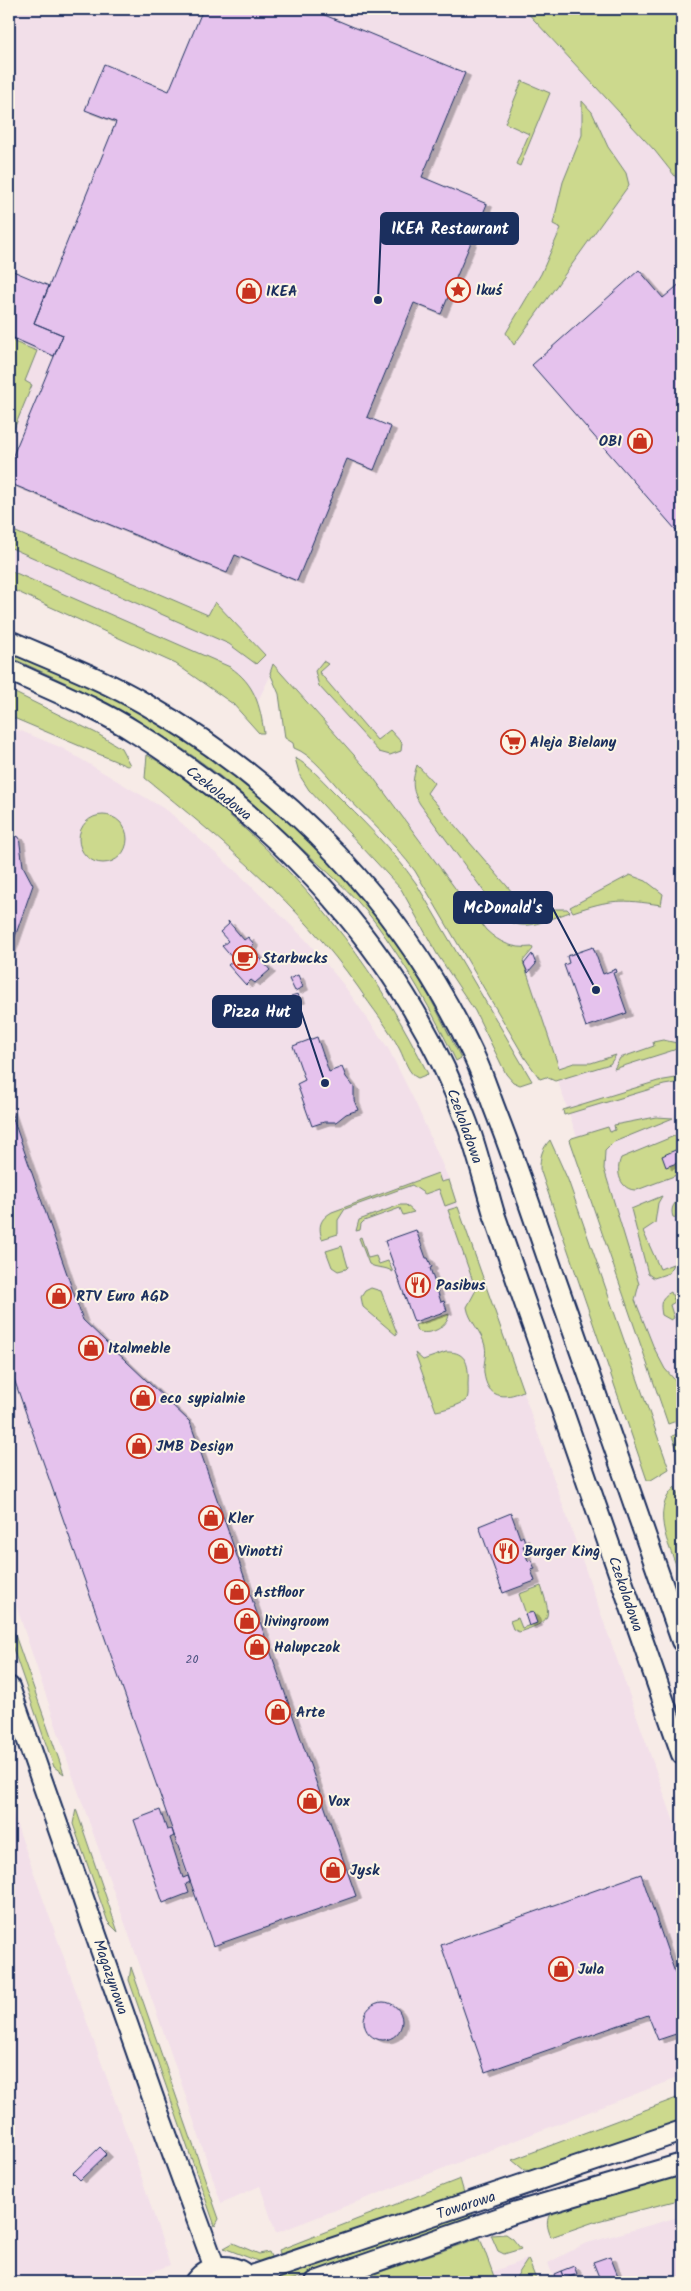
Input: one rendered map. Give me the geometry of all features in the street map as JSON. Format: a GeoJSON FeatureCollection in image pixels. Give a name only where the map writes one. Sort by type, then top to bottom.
{"type":"FeatureCollection","features":[{"type":"Feature","properties":{"kind":"street"},"geometry":{"type":"LineString","coordinates":[[9,641],[86,674],[146,704],[208,742],[244,769],[277,795],[323,840],[378,902],[422,962],[475,1059],[507,1141],[682,1641]]}},
{"type":"Feature","properties":{"kind":"street","name":"Czekoladowa"},"geometry":{"type":"LineString","coordinates":[[9,670],[136,732],[210,785],[258,824],[325,888],[370,943],[397,983],[427,1036],[467,1123],[494,1214],[682,1754]]}},
{"type":"Feature","properties":{"kind":"street","name":"Magazynowa"},"geometry":{"type":"LineString","coordinates":[[9,1687],[215,2268]]}},
{"type":"Feature","properties":{"kind":"street","name":"Towarowa"},"geometry":{"type":"LineString","coordinates":[[250,2280],[682,2131]]}},
{"type":"Feature","properties":{"kind":"street","name":"Towarowa"},"geometry":{"type":"LineString","coordinates":[[316,2282],[517,2212],[682,2164]]}},
{"type":"Feature","properties":{"kind":"street"},"geometry":{"type":"LineString","coordinates":[[195,2282],[206,2271],[215,2268],[233,2268],[250,2280]]}},
{"type":"Feature","properties":{"kind":"shaded area","name":"Aleja Bielany"},"geometry":{"type":"Polygon","coordinates":[[[9,9],[524,9],[655,151],[682,185],[682,1439],[524,984],[371,773],[275,666],[253,711],[179,660],[9,584],[9,9]]]}},
{"type":"Feature","properties":{"kind":"shaded area"},"geometry":{"type":"Polygon","coordinates":[[[9,726],[62,748],[168,811],[241,876],[306,940],[343,984],[388,1048],[416,1104],[449,1180],[682,1845],[682,2076],[276,2233],[260,2186],[221,2203],[181,2082],[70,1768],[9,1584],[9,726]]]}},
{"type":"Feature","properties":{"kind":"shaded area"},"geometry":{"type":"Polygon","coordinates":[[[9,1803],[136,2160],[170,2265],[124,2282],[9,2282],[9,1803]]]}},
{"type":"Feature","properties":{"kind":"shaded area"},"geometry":{"type":"Polygon","coordinates":[[[682,2216],[682,2282],[555,2282],[548,2263],[584,2244],[682,2216]]]}},
{"type":"Feature","properties":{"kind":"shaded area"},"geometry":{"type":"Polygon","coordinates":[[[528,2259],[536,2282],[464,2282],[528,2259]]]}},
{"type":"Feature","properties":{"kind":"green space"},"geometry":{"type":"Polygon","coordinates":[[[524,9],[682,9],[682,185],[655,151],[524,9]]]}},
{"type":"Feature","properties":{"kind":"green space"},"geometry":{"type":"Polygon","coordinates":[[[522,81],[550,93],[520,166],[516,164],[529,134],[505,123],[522,81]]]}},
{"type":"Feature","properties":{"kind":"green space"},"geometry":{"type":"Polygon","coordinates":[[[582,101],[592,112],[608,147],[626,173],[629,185],[514,345],[506,333],[541,274],[561,228],[553,224],[563,182],[582,135],[582,101]]]}},
{"type":"Feature","properties":{"kind":"green space"},"geometry":{"type":"Polygon","coordinates":[[[9,340],[37,351],[25,381],[32,385],[9,441],[9,340]]]}},
{"type":"Feature","properties":{"kind":"green space"},"geometry":{"type":"Polygon","coordinates":[[[9,529],[208,615],[215,602],[265,655],[256,664],[229,644],[9,547],[9,529]]]}},
{"type":"Feature","properties":{"kind":"green space"},"geometry":{"type":"Polygon","coordinates":[[[9,570],[230,667],[251,688],[261,713],[264,733],[259,733],[233,704],[176,664],[9,588],[9,570]]]}},
{"type":"Feature","properties":{"kind":"green space"},"geometry":{"type":"Polygon","coordinates":[[[9,652],[100,692],[153,719],[225,768],[261,797],[327,861],[358,895],[385,930],[424,988],[461,1058],[456,1061],[408,971],[366,910],[263,812],[225,780],[175,743],[94,697],[9,657],[9,652]]]}},
{"type":"Feature","properties":{"kind":"green space"},"geometry":{"type":"Polygon","coordinates":[[[323,661],[328,664],[319,672],[377,740],[390,730],[402,743],[401,751],[390,755],[379,752],[319,686],[315,671],[323,661]]]}},
{"type":"Feature","properties":{"kind":"green space"},"geometry":{"type":"Polygon","coordinates":[[[273,664],[370,773],[486,930],[507,944],[519,947],[532,947],[533,949],[523,961],[559,1068],[574,1063],[591,1063],[616,1055],[610,1064],[555,1081],[546,1077],[540,1079],[525,1058],[407,860],[320,767],[308,756],[294,748],[293,743],[285,738],[279,694],[270,673],[273,664]]]}},
{"type":"Feature","properties":{"kind":"green space"},"geometry":{"type":"Polygon","coordinates":[[[9,690],[96,733],[121,748],[130,765],[127,766],[9,716],[9,690]]]}},
{"type":"Feature","properties":{"kind":"green space"},"geometry":{"type":"Polygon","coordinates":[[[147,755],[182,777],[226,812],[266,848],[320,906],[368,970],[389,1003],[428,1074],[418,1078],[412,1073],[391,1034],[358,987],[335,957],[286,901],[231,850],[145,778],[147,755]]]}},
{"type":"Feature","properties":{"kind":"green space"},"geometry":{"type":"Polygon","coordinates":[[[295,758],[315,773],[366,824],[397,858],[416,883],[532,1081],[520,1085],[513,1082],[506,1074],[475,1011],[437,954],[401,889],[309,790],[300,776],[295,758]]]}},
{"type":"Feature","properties":{"kind":"green space"},"geometry":{"type":"Polygon","coordinates":[[[417,765],[434,783],[427,793],[525,907],[535,899],[551,909],[567,909],[570,912],[528,925],[512,923],[504,919],[420,804],[413,785],[417,765]]]}},
{"type":"Feature","properties":{"kind":"green space"},"geometry":{"type":"Polygon","coordinates":[[[98,815],[108,815],[117,819],[123,825],[126,830],[126,848],[117,859],[108,863],[98,863],[89,859],[83,853],[79,844],[79,834],[83,825],[89,819],[98,815]]]}},
{"type":"Feature","properties":{"kind":"green space"},"geometry":{"type":"Polygon","coordinates":[[[630,875],[646,881],[663,894],[661,905],[616,901],[573,912],[570,907],[630,875]]]}},
{"type":"Feature","properties":{"kind":"green space"},"geometry":{"type":"Polygon","coordinates":[[[682,1021],[682,1045],[674,1050],[614,1069],[620,1058],[654,1046],[653,1042],[663,1040],[677,1043],[682,1021]]]}},
{"type":"Feature","properties":{"kind":"green space"},"geometry":{"type":"Polygon","coordinates":[[[682,1077],[682,1082],[664,1085],[564,1115],[563,1110],[658,1081],[682,1077]]]}},
{"type":"Feature","properties":{"kind":"green space"},"geometry":{"type":"Polygon","coordinates":[[[656,1117],[673,1118],[614,1142],[605,1151],[604,1169],[639,1284],[635,1300],[654,1348],[665,1369],[682,1388],[682,1419],[668,1424],[570,1140],[608,1127],[610,1132],[615,1130],[614,1125],[656,1117]]]}},
{"type":"Feature","properties":{"kind":"green space"},"geometry":{"type":"Polygon","coordinates":[[[679,1134],[682,1142],[682,1173],[637,1190],[626,1187],[623,1184],[619,1174],[621,1158],[679,1134]]]}},
{"type":"Feature","properties":{"kind":"green space"},"geometry":{"type":"Polygon","coordinates":[[[550,1140],[568,1180],[669,1469],[651,1480],[647,1480],[540,1169],[542,1153],[550,1140]]]}},
{"type":"Feature","properties":{"kind":"green space"},"geometry":{"type":"Polygon","coordinates":[[[438,1173],[441,1182],[449,1180],[456,1202],[445,1206],[439,1189],[425,1194],[412,1185],[345,1209],[338,1220],[338,1234],[322,1239],[321,1223],[332,1212],[438,1173]]]}},
{"type":"Feature","properties":{"kind":"green space"},"geometry":{"type":"Polygon","coordinates":[[[662,1196],[658,1203],[655,1223],[643,1231],[660,1269],[673,1264],[669,1273],[654,1278],[648,1274],[631,1209],[662,1196]]]}},
{"type":"Feature","properties":{"kind":"green space"},"geometry":{"type":"Polygon","coordinates":[[[682,1198],[682,1204],[680,1205],[682,1219],[673,1217],[673,1206],[682,1198]]]}},
{"type":"Feature","properties":{"kind":"green space"},"geometry":{"type":"Polygon","coordinates":[[[400,1205],[406,1205],[414,1212],[403,1215],[400,1208],[364,1221],[361,1224],[360,1230],[356,1231],[359,1220],[400,1205]]]}},
{"type":"Feature","properties":{"kind":"green space"},"geometry":{"type":"Polygon","coordinates":[[[458,1207],[523,1391],[516,1394],[498,1395],[489,1388],[486,1381],[484,1373],[485,1346],[467,1307],[476,1290],[448,1210],[458,1207]]]}},
{"type":"Feature","properties":{"kind":"green space"},"geometry":{"type":"Polygon","coordinates":[[[361,1237],[368,1258],[376,1256],[379,1264],[388,1261],[393,1272],[369,1264],[359,1238],[361,1237]]]}},
{"type":"Feature","properties":{"kind":"green space"},"geometry":{"type":"Polygon","coordinates":[[[342,1246],[348,1267],[338,1271],[332,1267],[326,1251],[342,1246]]]}},
{"type":"Feature","properties":{"kind":"green space"},"geometry":{"type":"Polygon","coordinates":[[[371,1288],[381,1291],[397,1333],[396,1335],[363,1307],[361,1297],[365,1291],[371,1288]]]}},
{"type":"Feature","properties":{"kind":"green space"},"geometry":{"type":"Polygon","coordinates":[[[671,1292],[675,1302],[670,1305],[674,1318],[671,1320],[662,1315],[661,1308],[663,1299],[671,1292]]]}},
{"type":"Feature","properties":{"kind":"green space"},"geometry":{"type":"Polygon","coordinates":[[[449,1314],[442,1327],[437,1330],[432,1332],[417,1331],[415,1325],[449,1314]]]}},
{"type":"Feature","properties":{"kind":"green space"},"geometry":{"type":"Polygon","coordinates":[[[446,1352],[459,1354],[466,1361],[468,1395],[467,1399],[460,1404],[436,1411],[415,1353],[423,1360],[446,1352]]]}},
{"type":"Feature","properties":{"kind":"green space"},"geometry":{"type":"Polygon","coordinates":[[[682,1432],[682,1462],[672,1436],[682,1432]]]}},
{"type":"Feature","properties":{"kind":"green space"},"geometry":{"type":"Polygon","coordinates":[[[675,1487],[682,1509],[682,1580],[668,1544],[663,1520],[663,1508],[667,1497],[675,1487]]]}},
{"type":"Feature","properties":{"kind":"green space"},"geometry":{"type":"Polygon","coordinates":[[[541,1586],[548,1612],[546,1617],[538,1625],[519,1632],[513,1629],[510,1621],[518,1618],[522,1628],[536,1623],[533,1612],[526,1614],[519,1594],[541,1586]]]}},
{"type":"Feature","properties":{"kind":"green space"},"geometry":{"type":"Polygon","coordinates":[[[9,1618],[64,1774],[54,1767],[9,1637],[9,1618]]]}},
{"type":"Feature","properties":{"kind":"green space"},"geometry":{"type":"Polygon","coordinates":[[[76,1809],[118,1932],[108,1922],[73,1824],[76,1809]]]}},
{"type":"Feature","properties":{"kind":"green space"},"geometry":{"type":"Polygon","coordinates":[[[131,1967],[219,2219],[215,2226],[129,1980],[131,1967]]]}},
{"type":"Feature","properties":{"kind":"green space"},"geometry":{"type":"Polygon","coordinates":[[[682,2096],[682,2121],[535,2171],[524,2170],[512,2160],[682,2096]]]}},
{"type":"Feature","properties":{"kind":"green space"},"geometry":{"type":"Polygon","coordinates":[[[682,2173],[682,2199],[594,2222],[551,2237],[547,2224],[548,2217],[552,2211],[682,2173]]]}},
{"type":"Feature","properties":{"kind":"green space"},"geometry":{"type":"Polygon","coordinates":[[[460,2179],[464,2193],[281,2257],[279,2250],[460,2179]]]}},
{"type":"Feature","properties":{"kind":"green space"},"geometry":{"type":"Polygon","coordinates":[[[472,2213],[473,2218],[285,2282],[270,2282],[472,2213]]]}},
{"type":"Feature","properties":{"kind":"green space"},"geometry":{"type":"Polygon","coordinates":[[[506,2234],[521,2249],[504,2254],[498,2251],[491,2235],[506,2234]]]}},
{"type":"Feature","properties":{"kind":"green space"},"geometry":{"type":"Polygon","coordinates":[[[480,2238],[496,2282],[351,2282],[480,2238]]]}},
{"type":"Feature","properties":{"kind":"green space"},"geometry":{"type":"Polygon","coordinates":[[[233,2243],[259,2254],[269,2252],[272,2259],[260,2262],[224,2248],[233,2243]]]}},
{"type":"Feature","properties":{"kind":"green space"},"geometry":{"type":"Polygon","coordinates":[[[528,2259],[537,2282],[513,2282],[528,2259]]]}},
{"type":"Feature","properties":{"kind":"building","name":"IKEA"},"geometry":{"type":"Polygon","coordinates":[[[203,9],[310,9],[465,73],[422,177],[487,204],[441,314],[414,303],[367,417],[391,427],[374,470],[347,459],[297,581],[235,555],[227,573],[9,483],[9,465],[63,335],[34,323],[116,122],[85,110],[104,64],[169,91],[203,9]]]}},
{"type":"Feature","properties":{"kind":"building","name":"OBI"},"geometry":{"type":"Polygon","coordinates":[[[639,270],[663,298],[682,282],[682,537],[532,365],[639,270]]]}},
{"type":"Feature","properties":{"kind":"building"},"geometry":{"type":"Polygon","coordinates":[[[13,271],[49,286],[34,323],[63,335],[54,356],[9,336],[9,281],[13,271]]]}},
{"type":"Feature","properties":{"kind":"building"},"geometry":{"type":"Polygon","coordinates":[[[9,834],[19,837],[23,866],[33,885],[9,954],[9,834]]]}},
{"type":"Feature","properties":{"kind":"building"},"geometry":{"type":"Polygon","coordinates":[[[228,921],[244,940],[248,937],[254,944],[251,947],[270,970],[255,983],[251,980],[246,985],[228,965],[234,960],[222,946],[228,941],[220,932],[229,924],[228,921]]]}},
{"type":"Feature","properties":{"kind":"building"},"geometry":{"type":"Polygon","coordinates":[[[593,947],[603,974],[616,969],[617,972],[613,973],[627,1013],[586,1027],[564,965],[569,963],[567,956],[593,947]]]}},
{"type":"Feature","properties":{"kind":"building"},"geometry":{"type":"Polygon","coordinates":[[[532,954],[536,964],[528,973],[524,964],[532,954]]]}},
{"type":"Feature","properties":{"kind":"building"},"geometry":{"type":"Polygon","coordinates":[[[298,975],[303,987],[295,991],[289,979],[298,975]]]}},
{"type":"Feature","properties":{"kind":"building"},"geometry":{"type":"Polygon","coordinates":[[[298,994],[300,1000],[293,1002],[291,996],[298,994]]]}},
{"type":"Feature","properties":{"kind":"building"},"geometry":{"type":"Polygon","coordinates":[[[317,1037],[329,1072],[342,1067],[346,1077],[354,1087],[354,1100],[358,1110],[346,1114],[336,1122],[324,1122],[312,1126],[297,1084],[305,1080],[293,1046],[317,1037]]]}},
{"type":"Feature","properties":{"kind":"building"},"geometry":{"type":"Polygon","coordinates":[[[9,1107],[83,1320],[190,1422],[356,1896],[213,1946],[14,1379],[9,1381],[9,1107]]]}},
{"type":"Feature","properties":{"kind":"building"},"geometry":{"type":"Polygon","coordinates":[[[682,1147],[682,1161],[666,1167],[662,1156],[682,1147]]]}},
{"type":"Feature","properties":{"kind":"building","name":"Pasibus"},"geometry":{"type":"Polygon","coordinates":[[[416,1230],[426,1258],[428,1258],[432,1267],[430,1268],[441,1302],[444,1301],[447,1311],[414,1322],[385,1241],[416,1230]]]}},
{"type":"Feature","properties":{"kind":"building","name":"Burger King"},"geometry":{"type":"Polygon","coordinates":[[[511,1513],[520,1538],[523,1536],[526,1545],[523,1546],[528,1561],[531,1560],[535,1569],[531,1570],[535,1581],[503,1593],[479,1526],[511,1513]]]}},
{"type":"Feature","properties":{"kind":"building"},"geometry":{"type":"Polygon","coordinates":[[[533,1612],[537,1623],[529,1626],[525,1614],[533,1612]]]}},
{"type":"Feature","properties":{"kind":"building"},"geometry":{"type":"Polygon","coordinates":[[[160,1810],[167,1830],[172,1829],[174,1836],[170,1838],[183,1878],[188,1876],[190,1882],[186,1884],[189,1893],[163,1903],[134,1820],[160,1810]]]}},
{"type":"Feature","properties":{"kind":"building","name":"Jula"},"geometry":{"type":"Polygon","coordinates":[[[641,1874],[682,1993],[682,2032],[658,2040],[648,2015],[485,2072],[441,1945],[641,1874]]]}},
{"type":"Feature","properties":{"kind":"building"},"geometry":{"type":"Polygon","coordinates":[[[383,2002],[396,2008],[402,2021],[396,2034],[383,2040],[370,2034],[364,2021],[370,2008],[383,2002]]]}},
{"type":"Feature","properties":{"kind":"building"},"geometry":{"type":"Polygon","coordinates":[[[100,2147],[107,2154],[80,2180],[73,2173],[100,2147]]]}},
{"type":"Feature","properties":{"kind":"building"},"geometry":{"type":"Polygon","coordinates":[[[610,2256],[620,2281],[601,2282],[593,2262],[610,2256]]]}},
{"type":"Feature","properties":{"kind":"building"},"geometry":{"type":"Polygon","coordinates":[[[574,2266],[577,2274],[564,2279],[561,2271],[574,2266]]]}},
{"type":"Feature","properties":{"kind":"building"},"geometry":{"type":"Polygon","coordinates":[[[561,2271],[566,2282],[557,2282],[554,2274],[561,2271]]]}},
{"type":"Feature","properties":{"kind":"place","name":"Ikuś"},"geometry":{"type":"Point","coordinates":[458,290]}},
{"type":"Feature","properties":{"kind":"place","name":"IKEA"},"geometry":{"type":"Point","coordinates":[249,291]}},
{"type":"Feature","properties":{"kind":"place","name":"IKEA Restaurant"},"geometry":{"type":"Point","coordinates":[378,300]}},
{"type":"Feature","properties":{"kind":"place","name":"OBI"},"geometry":{"type":"Point","coordinates":[640,441]}},
{"type":"Feature","properties":{"kind":"place","name":"Aleja Bielany"},"geometry":{"type":"Point","coordinates":[513,742]}},
{"type":"Feature","properties":{"kind":"place","name":"Starbucks"},"geometry":{"type":"Point","coordinates":[245,958]}},
{"type":"Feature","properties":{"kind":"place","name":"McDonald's"},"geometry":{"type":"Point","coordinates":[596,990]}},
{"type":"Feature","properties":{"kind":"place","name":"Pizza Hut"},"geometry":{"type":"Point","coordinates":[325,1083]}},
{"type":"Feature","properties":{"kind":"place","name":"Pasibus"},"geometry":{"type":"Point","coordinates":[418,1285]}},
{"type":"Feature","properties":{"kind":"place","name":"RTV Euro AGD"},"geometry":{"type":"Point","coordinates":[59,1296]}},
{"type":"Feature","properties":{"kind":"place","name":"Italmeble"},"geometry":{"type":"Point","coordinates":[91,1348]}},
{"type":"Feature","properties":{"kind":"place","name":"eco sypialnie"},"geometry":{"type":"Point","coordinates":[143,1398]}},
{"type":"Feature","properties":{"kind":"place","name":"JMB Design"},"geometry":{"type":"Point","coordinates":[139,1446]}},
{"type":"Feature","properties":{"kind":"place","name":"Kler"},"geometry":{"type":"Point","coordinates":[211,1518]}},
{"type":"Feature","properties":{"kind":"place","name":"Vinotti"},"geometry":{"type":"Point","coordinates":[221,1551]}},
{"type":"Feature","properties":{"kind":"place","name":"Burger King"},"geometry":{"type":"Point","coordinates":[506,1551]}},
{"type":"Feature","properties":{"kind":"place","name":"Astfloor"},"geometry":{"type":"Point","coordinates":[237,1592]}},
{"type":"Feature","properties":{"kind":"place","name":"livingroom"},"geometry":{"type":"Point","coordinates":[247,1621]}},
{"type":"Feature","properties":{"kind":"place","name":"Halupczok"},"geometry":{"type":"Point","coordinates":[257,1647]}},
{"type":"Feature","properties":{"kind":"place","name":"Arte"},"geometry":{"type":"Point","coordinates":[278,1712]}},
{"type":"Feature","properties":{"kind":"place","name":"Vox"},"geometry":{"type":"Point","coordinates":[310,1801]}},
{"type":"Feature","properties":{"kind":"place","name":"Jysk"},"geometry":{"type":"Point","coordinates":[333,1870]}},
{"type":"Feature","properties":{"kind":"place","name":"Jula"},"geometry":{"type":"Point","coordinates":[561,1969]}}]}
